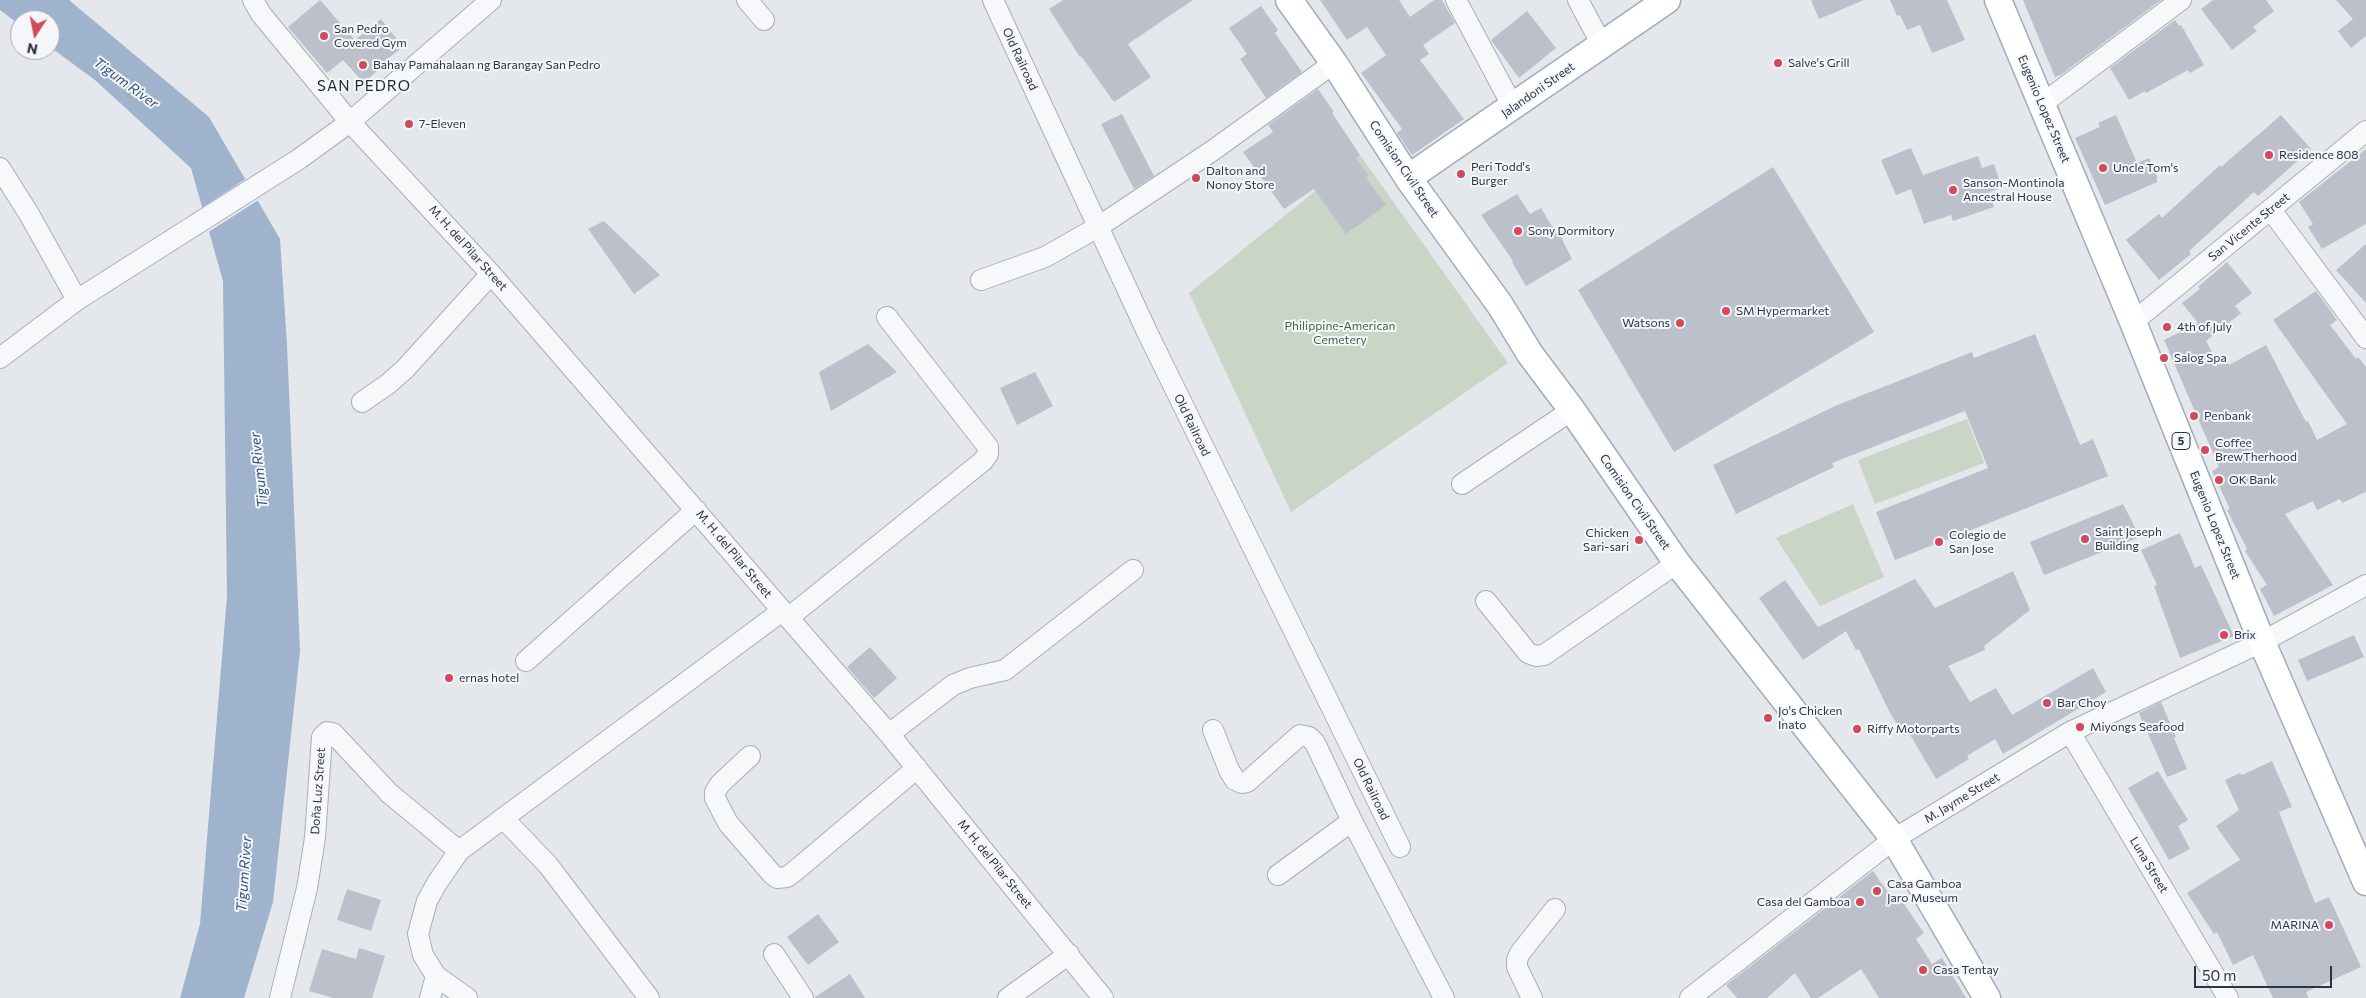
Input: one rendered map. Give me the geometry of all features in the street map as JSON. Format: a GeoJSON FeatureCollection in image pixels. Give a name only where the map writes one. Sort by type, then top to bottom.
{"type":"FeatureCollection","features":[{"type":"Feature","properties":{"kind":"main road","name":"Comision Civil Street"},"geometry":{"type":"LineString","coordinates":[[1289,0],[1334,63],[1408,178],[1500,305],[1530,354],[1572,410],[1677,563],[1894,839],[1987,998]]}},
{"type":"Feature","properties":{"kind":"main road","name":"Jalandoni Street"},"geometry":{"type":"LineString","coordinates":[[1408,178],[1666,0]]}},
{"type":"Feature","properties":{"kind":"main road","name":"Eugenio Lopez Street"},"geometry":{"type":"LineString","coordinates":[[1998,0],[2262,642],[2366,882]]}},
{"type":"Feature","properties":{"kind":"street","name":"M. H. del Pilar Street"},"geometry":{"type":"LineString","coordinates":[[253,0],[261,14],[350,122],[492,274],[889,734],[1103,998]]}},
{"type":"Feature","properties":{"kind":"street"},"geometry":{"type":"LineString","coordinates":[[0,358],[77,300],[299,159],[350,122],[491,0]]}},
{"type":"Feature","properties":{"kind":"street"},"geometry":{"type":"LineString","coordinates":[[747,0],[764,20]]}},
{"type":"Feature","properties":{"kind":"street","name":"Old Railroad"},"geometry":{"type":"LineString","coordinates":[[992,0],[1148,334],[1400,847]]}},
{"type":"Feature","properties":{"kind":"street"},"geometry":{"type":"LineString","coordinates":[[1456,0],[1513,107]]}},
{"type":"Feature","properties":{"kind":"street"},"geometry":{"type":"LineString","coordinates":[[1578,0],[1602,45]]}},
{"type":"Feature","properties":{"kind":"street"},"geometry":{"type":"LineString","coordinates":[[2042,104],[2180,0]]}},
{"type":"Feature","properties":{"kind":"street"},"geometry":{"type":"LineString","coordinates":[[981,280],[1045,257],[1098,227],[1212,150],[1334,63]]}},
{"type":"Feature","properties":{"kind":"street","name":"San Vicente Street"},"geometry":{"type":"LineString","coordinates":[[2132,322],[2366,132]]}},
{"type":"Feature","properties":{"kind":"street"},"geometry":{"type":"LineString","coordinates":[[0,168],[29,214],[77,300]]}},
{"type":"Feature","properties":{"kind":"street"},"geometry":{"type":"LineString","coordinates":[[2271,210],[2366,338]]}},
{"type":"Feature","properties":{"kind":"street"},"geometry":{"type":"LineString","coordinates":[[362,402],[405,370],[492,274]]}},
{"type":"Feature","properties":{"kind":"street"},"geometry":{"type":"LineString","coordinates":[[467,998],[436,976],[423,956],[418,934],[427,902],[437,883],[459,851],[785,615],[983,461],[988,454],[988,447],[887,316]]}},
{"type":"Feature","properties":{"kind":"street"},"geometry":{"type":"LineString","coordinates":[[1462,484],[1572,410]]}},
{"type":"Feature","properties":{"kind":"street"},"geometry":{"type":"LineString","coordinates":[[526,661],[696,510]]}},
{"type":"Feature","properties":{"kind":"street"},"geometry":{"type":"LineString","coordinates":[[1486,601],[1528,653],[1536,656],[1544,655],[1677,563]]}},
{"type":"Feature","properties":{"kind":"street"},"geometry":{"type":"LineString","coordinates":[[889,734],[953,685],[970,678],[1005,670],[1133,570]]}},
{"type":"Feature","properties":{"kind":"street","name":"M. Jayme Street"},"geometry":{"type":"LineString","coordinates":[[1690,998],[1894,839],[2070,732],[2262,642],[2366,585]]}},
{"type":"Feature","properties":{"kind":"street"},"geometry":{"type":"LineString","coordinates":[[1213,730],[1229,770],[1236,780],[1242,783],[1247,782],[1300,735],[1309,737],[1315,743],[1352,821],[1444,998]]}},
{"type":"Feature","properties":{"kind":"street","name":"Doña Luz Street"},"geometry":{"type":"LineString","coordinates":[[280,998],[307,888],[315,838],[322,737],[327,732],[333,732],[389,793],[459,851]]}},
{"type":"Feature","properties":{"kind":"street","name":"Luna Street"},"geometry":{"type":"LineString","coordinates":[[2070,732],[2228,998]]}},
{"type":"Feature","properties":{"kind":"street"},"geometry":{"type":"LineString","coordinates":[[750,756],[720,784],[715,792],[715,798],[728,823],[777,878],[787,877],[795,871],[917,768]]}},
{"type":"Feature","properties":{"kind":"street"},"geometry":{"type":"LineString","coordinates":[[503,818],[548,865],[649,998]]}},
{"type":"Feature","properties":{"kind":"street"},"geometry":{"type":"LineString","coordinates":[[1278,875],[1352,821]]}},
{"type":"Feature","properties":{"kind":"street"},"geometry":{"type":"LineString","coordinates":[[1532,998],[1517,967],[1517,960],[1520,953],[1555,909]]}},
{"type":"Feature","properties":{"kind":"street"},"geometry":{"type":"LineString","coordinates":[[774,954],[803,998]]}},
{"type":"Feature","properties":{"kind":"street"},"geometry":{"type":"LineString","coordinates":[[1008,998],[1069,954]]}},
{"type":"Feature","properties":{"kind":"street"},"geometry":{"type":"LineString","coordinates":[[430,998],[436,976]]}},
{"type":"Feature","properties":{"kind":"green space","name":"Philippine-American Cemetery"},"geometry":{"type":"Polygon","coordinates":[[[1360,155],[1508,363],[1291,512],[1189,293],[1360,155]]]}},
{"type":"Feature","properties":{"kind":"green space"},"geometry":{"type":"Polygon","coordinates":[[[1967,419],[1984,463],[1875,504],[1858,460],[1967,419]]]}},
{"type":"Feature","properties":{"kind":"green space"},"geometry":{"type":"Polygon","coordinates":[[[1853,504],[1884,577],[1820,606],[1776,538],[1853,504]]]}},
{"type":"Feature","properties":{"kind":"water","name":"Tigum River"},"geometry":{"type":"Polygon","coordinates":[[[0,0],[69,0],[209,117],[280,239],[287,344],[300,651],[273,902],[244,998],[180,998],[200,924],[227,596],[223,281],[191,168],[95,80],[60,54],[60,10],[10,10],[10,18],[0,10],[0,0]]]}},
{"type":"Feature","properties":{"kind":"pier"},"geometry":{"type":"Polygon","coordinates":[[[247,178],[260,199],[207,233],[200,209],[247,178]]]}},
{"type":"Feature","properties":{"kind":"building"},"geometry":{"type":"Polygon","coordinates":[[[320,0],[355,40],[381,19],[403,47],[378,66],[380,68],[364,83],[343,60],[327,73],[288,27],[320,0]]]}},
{"type":"Feature","properties":{"kind":"building"},"geometry":{"type":"Polygon","coordinates":[[[1063,0],[1193,0],[1128,44],[1151,77],[1114,102],[1080,57],[1049,9],[1063,0]]]}},
{"type":"Feature","properties":{"kind":"building"},"geometry":{"type":"Polygon","coordinates":[[[1320,0],[1399,0],[1410,17],[1434,0],[1442,0],[1455,23],[1423,45],[1429,54],[1420,60],[1464,119],[1412,155],[1397,133],[1402,129],[1361,73],[1386,55],[1367,27],[1347,40],[1320,0]]]}},
{"type":"Feature","properties":{"kind":"building"},"geometry":{"type":"Polygon","coordinates":[[[1811,0],[1864,0],[1819,19],[1811,0]]]}},
{"type":"Feature","properties":{"kind":"building"},"geometry":{"type":"Polygon","coordinates":[[[1890,0],[1947,0],[1965,40],[1932,53],[1920,25],[1907,30],[1900,15],[1897,16],[1890,0]]]}},
{"type":"Feature","properties":{"kind":"building"},"geometry":{"type":"Polygon","coordinates":[[[2023,0],[2161,0],[2062,74],[2055,77],[2023,0]]]}},
{"type":"Feature","properties":{"kind":"building"},"geometry":{"type":"Polygon","coordinates":[[[2213,0],[2266,0],[2274,11],[2253,27],[2257,31],[2232,50],[2201,9],[2213,0]]]}},
{"type":"Feature","properties":{"kind":"building"},"geometry":{"type":"Polygon","coordinates":[[[2336,0],[2366,0],[2366,36],[2351,48],[2338,31],[2353,19],[2336,0]]]}},
{"type":"Feature","properties":{"kind":"building"},"geometry":{"type":"Polygon","coordinates":[[[1261,6],[1278,30],[1275,33],[1302,72],[1266,98],[1240,59],[1247,54],[1229,28],[1261,6]]]}},
{"type":"Feature","properties":{"kind":"building"},"geometry":{"type":"Polygon","coordinates":[[[1527,11],[1556,48],[1519,78],[1491,40],[1527,11]]]}},
{"type":"Feature","properties":{"kind":"building"},"geometry":{"type":"Polygon","coordinates":[[[2175,20],[2179,26],[2181,25],[2204,65],[2190,73],[2188,70],[2129,100],[2110,68],[2175,20]]]}},
{"type":"Feature","properties":{"kind":"building"},"geometry":{"type":"Polygon","coordinates":[[[1318,89],[1360,155],[1356,158],[1369,176],[1366,178],[1386,205],[1346,234],[1314,189],[1284,209],[1243,152],[1273,132],[1268,125],[1318,89]]]}},
{"type":"Feature","properties":{"kind":"building"},"geometry":{"type":"Polygon","coordinates":[[[1122,114],[1154,176],[1134,189],[1101,124],[1122,114]]]}},
{"type":"Feature","properties":{"kind":"building"},"geometry":{"type":"Polygon","coordinates":[[[2116,115],[2137,163],[2149,158],[2157,176],[2157,182],[2105,205],[2075,138],[2100,127],[2098,123],[2116,115]]]}},
{"type":"Feature","properties":{"kind":"building"},"geometry":{"type":"Polygon","coordinates":[[[2281,115],[2311,149],[2258,196],[2254,192],[2189,251],[2191,254],[2159,280],[2126,240],[2159,214],[2162,218],[2220,165],[2221,167],[2281,115]]]}},
{"type":"Feature","properties":{"kind":"building","name":"Sanson-Montinola Ancestral House"},"geometry":{"type":"Polygon","coordinates":[[[1911,148],[1923,175],[1978,156],[1982,168],[1994,164],[2002,188],[1989,192],[1994,207],[1953,221],[1951,215],[1924,224],[1911,189],[1896,195],[1881,160],[1911,148]]]}},
{"type":"Feature","properties":{"kind":"building"},"geometry":{"type":"Polygon","coordinates":[[[2366,149],[2366,224],[2322,249],[2308,227],[2313,224],[2299,202],[2366,149]]]}},
{"type":"Feature","properties":{"kind":"building","name":"SM Hypermarket"},"geometry":{"type":"Polygon","coordinates":[[[1773,167],[1874,332],[1674,452],[1578,290],[1773,167]]]}},
{"type":"Feature","properties":{"kind":"building"},"geometry":{"type":"Polygon","coordinates":[[[1517,194],[1530,214],[1541,208],[1556,233],[1558,231],[1572,259],[1526,286],[1513,261],[1481,215],[1517,194]]]}},
{"type":"Feature","properties":{"kind":"building"},"geometry":{"type":"Polygon","coordinates":[[[604,221],[660,275],[634,294],[588,229],[604,221]]]}},
{"type":"Feature","properties":{"kind":"building"},"geometry":{"type":"Polygon","coordinates":[[[2366,244],[2366,303],[2336,270],[2366,244]]]}},
{"type":"Feature","properties":{"kind":"building"},"geometry":{"type":"Polygon","coordinates":[[[2227,262],[2252,293],[2235,306],[2241,313],[2206,341],[2219,365],[2227,361],[2229,365],[2266,345],[2317,440],[2347,424],[2273,320],[2316,291],[2337,320],[2330,325],[2356,359],[2358,357],[2366,367],[2366,492],[2342,503],[2340,499],[2317,510],[2313,501],[2285,514],[2333,585],[2274,616],[2260,589],[2267,585],[2245,551],[2247,549],[2227,510],[2230,509],[2212,471],[2219,467],[2164,340],[2198,323],[2182,303],[2200,289],[2198,287],[2227,262]]]}},
{"type":"Feature","properties":{"kind":"building"},"geometry":{"type":"Polygon","coordinates":[[[2035,334],[2080,445],[2093,439],[2108,476],[1895,560],[1876,512],[1988,468],[1965,411],[1832,463],[1834,467],[1736,514],[1713,465],[1835,406],[1972,352],[1974,358],[2035,334]]]}},
{"type":"Feature","properties":{"kind":"building"},"geometry":{"type":"Polygon","coordinates":[[[868,344],[897,372],[831,411],[819,372],[868,344]]]}},
{"type":"Feature","properties":{"kind":"building"},"geometry":{"type":"Polygon","coordinates":[[[1035,372],[1053,406],[1017,425],[1000,388],[1035,372]]]}},
{"type":"Feature","properties":{"kind":"building","name":"Saint Joseph Building"},"geometry":{"type":"Polygon","coordinates":[[[2123,504],[2140,537],[2044,575],[2030,542],[2123,504]]]}},
{"type":"Feature","properties":{"kind":"building"},"geometry":{"type":"Polygon","coordinates":[[[2180,533],[2195,568],[2201,565],[2234,636],[2180,658],[2154,586],[2157,585],[2141,550],[2180,533]]]}},
{"type":"Feature","properties":{"kind":"building"},"geometry":{"type":"Polygon","coordinates":[[[2013,571],[2030,610],[1984,646],[1985,650],[1948,666],[1970,702],[1996,688],[2012,715],[2093,668],[2106,692],[2003,754],[1995,739],[1967,756],[1969,759],[1936,779],[1909,733],[1904,736],[1889,711],[1859,649],[1856,650],[1846,631],[1803,660],[1759,598],[1785,580],[1818,627],[1915,579],[1935,608],[2013,571]]]}},
{"type":"Feature","properties":{"kind":"building"},"geometry":{"type":"Polygon","coordinates":[[[2354,635],[2364,657],[2307,681],[2298,660],[2354,635]]]}},
{"type":"Feature","properties":{"kind":"building"},"geometry":{"type":"Polygon","coordinates":[[[870,647],[897,678],[874,698],[847,667],[870,647]]]}},
{"type":"Feature","properties":{"kind":"building"},"geometry":{"type":"Polygon","coordinates":[[[2161,702],[2187,769],[2167,777],[2139,713],[2161,702]]]}},
{"type":"Feature","properties":{"kind":"building"},"geometry":{"type":"Polygon","coordinates":[[[2272,761],[2292,807],[2279,812],[2315,903],[2329,897],[2361,967],[2306,992],[2309,998],[2273,998],[2253,955],[2233,965],[2217,932],[2214,934],[2187,893],[2240,860],[2216,826],[2239,810],[2225,780],[2240,773],[2242,775],[2272,761]]]}},
{"type":"Feature","properties":{"kind":"building"},"geometry":{"type":"Polygon","coordinates":[[[2158,771],[2188,820],[2178,826],[2190,849],[2169,860],[2128,788],[2158,771]]]}},
{"type":"Feature","properties":{"kind":"building"},"geometry":{"type":"Polygon","coordinates":[[[1873,871],[1897,905],[1902,901],[1924,933],[1916,939],[1932,964],[1942,958],[1966,998],[1879,998],[1861,969],[1818,998],[1811,998],[1795,973],[1767,998],[1737,998],[1726,985],[1873,871]]]}},
{"type":"Feature","properties":{"kind":"building"},"geometry":{"type":"Polygon","coordinates":[[[347,889],[381,900],[371,931],[337,920],[347,889]]]}},
{"type":"Feature","properties":{"kind":"building"},"geometry":{"type":"Polygon","coordinates":[[[818,914],[839,942],[808,965],[787,937],[818,914]]]}},
{"type":"Feature","properties":{"kind":"building"},"geometry":{"type":"Polygon","coordinates":[[[359,948],[385,956],[372,998],[333,998],[309,991],[322,949],[356,959],[359,948]]]}},
{"type":"Feature","properties":{"kind":"building"},"geometry":{"type":"Polygon","coordinates":[[[850,974],[865,998],[815,998],[815,997],[850,974]]]}},
{"type":"Feature","properties":{"kind":"place","name":"San Pedro Covered Gym"},"geometry":{"type":"Point","coordinates":[324,36]}},
{"type":"Feature","properties":{"kind":"place","name":"Salve's Grill"},"geometry":{"type":"Point","coordinates":[1778,63]}},
{"type":"Feature","properties":{"kind":"place","name":"Bahay Pamahalaan ng Barangay San Pedro"},"geometry":{"type":"Point","coordinates":[363,65]}},
{"type":"Feature","properties":{"kind":"place","name":"7-Eleven"},"geometry":{"type":"Point","coordinates":[409,124]}},
{"type":"Feature","properties":{"kind":"place","name":"Residence 808"},"geometry":{"type":"Point","coordinates":[2269,155]}},
{"type":"Feature","properties":{"kind":"place","name":"Uncle Tom's"},"geometry":{"type":"Point","coordinates":[2103,168]}},
{"type":"Feature","properties":{"kind":"place","name":"Peri Todd's Burger"},"geometry":{"type":"Point","coordinates":[1461,174]}},
{"type":"Feature","properties":{"kind":"place","name":"Dalton and Nonoy Store"},"geometry":{"type":"Point","coordinates":[1196,178]}},
{"type":"Feature","properties":{"kind":"place","name":"Sanson-Montinola Ancestral House"},"geometry":{"type":"Point","coordinates":[1953,190]}},
{"type":"Feature","properties":{"kind":"place","name":"Sony Dormitory"},"geometry":{"type":"Point","coordinates":[1518,231]}},
{"type":"Feature","properties":{"kind":"place","name":"SM Hypermarket"},"geometry":{"type":"Point","coordinates":[1726,311]}},
{"type":"Feature","properties":{"kind":"place","name":"Watsons"},"geometry":{"type":"Point","coordinates":[1680,323]}},
{"type":"Feature","properties":{"kind":"place","name":"4th of July"},"geometry":{"type":"Point","coordinates":[2167,327]}},
{"type":"Feature","properties":{"kind":"place","name":"Salog Spa"},"geometry":{"type":"Point","coordinates":[2164,358]}},
{"type":"Feature","properties":{"kind":"place","name":"Penbank"},"geometry":{"type":"Point","coordinates":[2194,416]}},
{"type":"Feature","properties":{"kind":"place","name":"Coffee BrewTherhood"},"geometry":{"type":"Point","coordinates":[2205,450]}},
{"type":"Feature","properties":{"kind":"place","name":"OK Bank"},"geometry":{"type":"Point","coordinates":[2219,480]}},
{"type":"Feature","properties":{"kind":"place","name":"Saint Joseph Building"},"geometry":{"type":"Point","coordinates":[2085,539]}},
{"type":"Feature","properties":{"kind":"place","name":"Chicken Sari-sari"},"geometry":{"type":"Point","coordinates":[1639,540]}},
{"type":"Feature","properties":{"kind":"place","name":"Colegio de San Jose"},"geometry":{"type":"Point","coordinates":[1939,542]}},
{"type":"Feature","properties":{"kind":"place","name":"Brix"},"geometry":{"type":"Point","coordinates":[2224,635]}},
{"type":"Feature","properties":{"kind":"place","name":"ernas hotel"},"geometry":{"type":"Point","coordinates":[449,678]}},
{"type":"Feature","properties":{"kind":"place","name":"Bar Choy"},"geometry":{"type":"Point","coordinates":[2047,703]}},
{"type":"Feature","properties":{"kind":"place","name":"Jo's Chicken Inato"},"geometry":{"type":"Point","coordinates":[1768,718]}},
{"type":"Feature","properties":{"kind":"place","name":"Miyongs Seafood"},"geometry":{"type":"Point","coordinates":[2080,727]}},
{"type":"Feature","properties":{"kind":"place","name":"Riffy Motorparts"},"geometry":{"type":"Point","coordinates":[1857,729]}},
{"type":"Feature","properties":{"kind":"place","name":"Casa Gamboa Jaro Museum"},"geometry":{"type":"Point","coordinates":[1877,891]}},
{"type":"Feature","properties":{"kind":"place","name":"Casa del Gamboa"},"geometry":{"type":"Point","coordinates":[1860,902]}},
{"type":"Feature","properties":{"kind":"place","name":"MARINA"},"geometry":{"type":"Point","coordinates":[2329,925]}},
{"type":"Feature","properties":{"kind":"place","name":"Casa Tentay"},"geometry":{"type":"Point","coordinates":[1923,970]}},
{"type":"Feature","properties":{"kind":"district","name":"SAN PEDRO"},"geometry":{"type":"Point","coordinates":[364,86]}}]}
